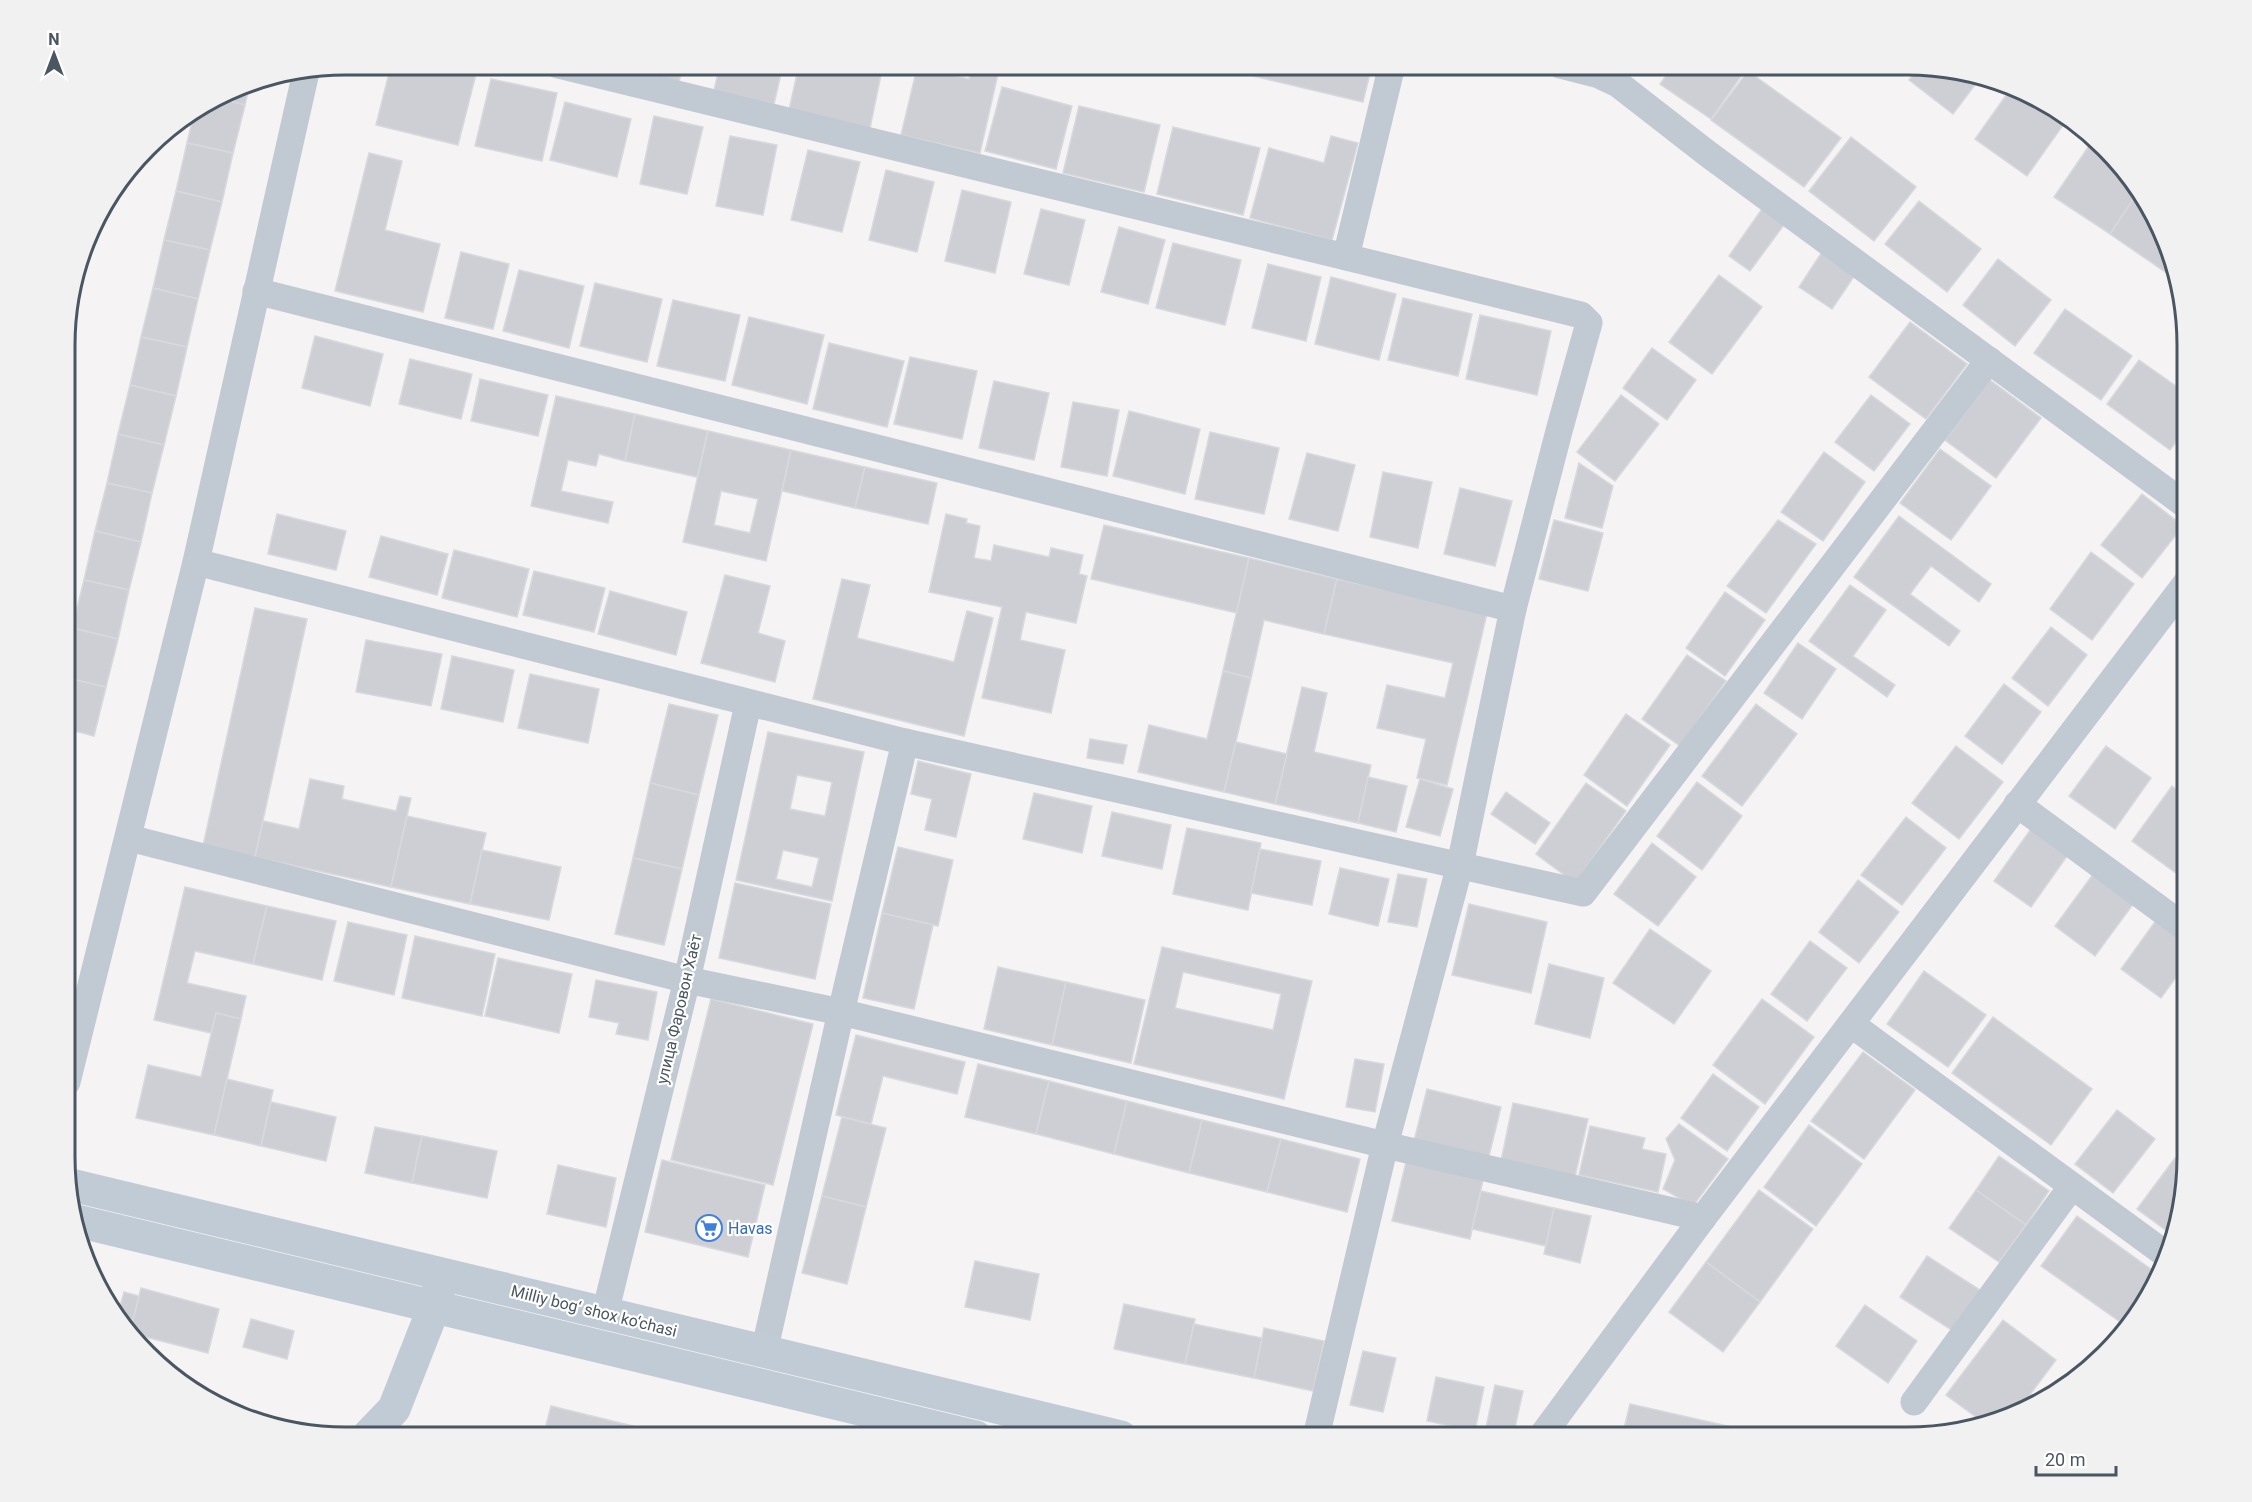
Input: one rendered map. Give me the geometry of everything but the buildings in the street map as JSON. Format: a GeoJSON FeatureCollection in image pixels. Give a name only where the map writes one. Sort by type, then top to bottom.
{"type":"FeatureCollection","features":[{"type":"Feature","properties":{"kind":"main road","name":"Milliy bog‘ shox ko‘chasi"},"geometry":{"type":"LineString","coordinates":[[77,1186],[1079,1427]]}},
{"type":"Feature","properties":{"kind":"main road","name":"Milliy bog‘ shox ko‘chasi"},"geometry":{"type":"LineString","coordinates":[[83,1223],[934,1427]]}},
{"type":"Feature","properties":{"kind":"main road"},"geometry":{"type":"LineString","coordinates":[[377,1427],[394,1409],[434,1307],[442,1274]]}},
{"type":"Feature","properties":{"kind":"street"},"geometry":{"type":"LineString","coordinates":[[603,75],[1581,315],[1589,323],[1558,431],[1513,609],[1460,865],[1385,1145],[1318,1427]]}},
{"type":"Feature","properties":{"kind":"street"},"geometry":{"type":"LineString","coordinates":[[1346,257],[1389,75]]}},
{"type":"Feature","properties":{"kind":"street"},"geometry":{"type":"LineString","coordinates":[[1599,75],[1618,84],[1708,154],[2177,499]]}},
{"type":"Feature","properties":{"kind":"street"},"geometry":{"type":"LineString","coordinates":[[75,1051],[196,562],[305,78]]}},
{"type":"Feature","properties":{"kind":"street"},"geometry":{"type":"LineString","coordinates":[[256,291],[1513,609]]}},
{"type":"Feature","properties":{"kind":"street"},"geometry":{"type":"LineString","coordinates":[[196,562],[748,704],[905,742],[1583,893],[1989,360]]}},
{"type":"Feature","properties":{"kind":"street"},"geometry":{"type":"LineString","coordinates":[[1548,1427],[1703,1218],[2177,595]]}},
{"type":"Feature","properties":{"kind":"street","name":"улица Фаровон Хаёт"},"geometry":{"type":"LineString","coordinates":[[605,1313],[687,980],[748,704]]}},
{"type":"Feature","properties":{"kind":"street"},"geometry":{"type":"LineString","coordinates":[[764,1352],[905,742]]}},
{"type":"Feature","properties":{"kind":"street"},"geometry":{"type":"LineString","coordinates":[[2017,804],[2177,922]]}},
{"type":"Feature","properties":{"kind":"street"},"geometry":{"type":"LineString","coordinates":[[129,838],[687,980],[841,1012],[1385,1145],[1703,1218]]}},
{"type":"Feature","properties":{"kind":"street"},"geometry":{"type":"LineString","coordinates":[[1851,1024],[2160,1250]]}},
{"type":"Feature","properties":{"kind":"street"},"geometry":{"type":"LineString","coordinates":[[1914,1402],[2072,1186]]}},
{"type":"Feature","properties":{"kind":"place","name":"Havas"},"geometry":{"type":"Point","coordinates":[709,1228]}}]}
